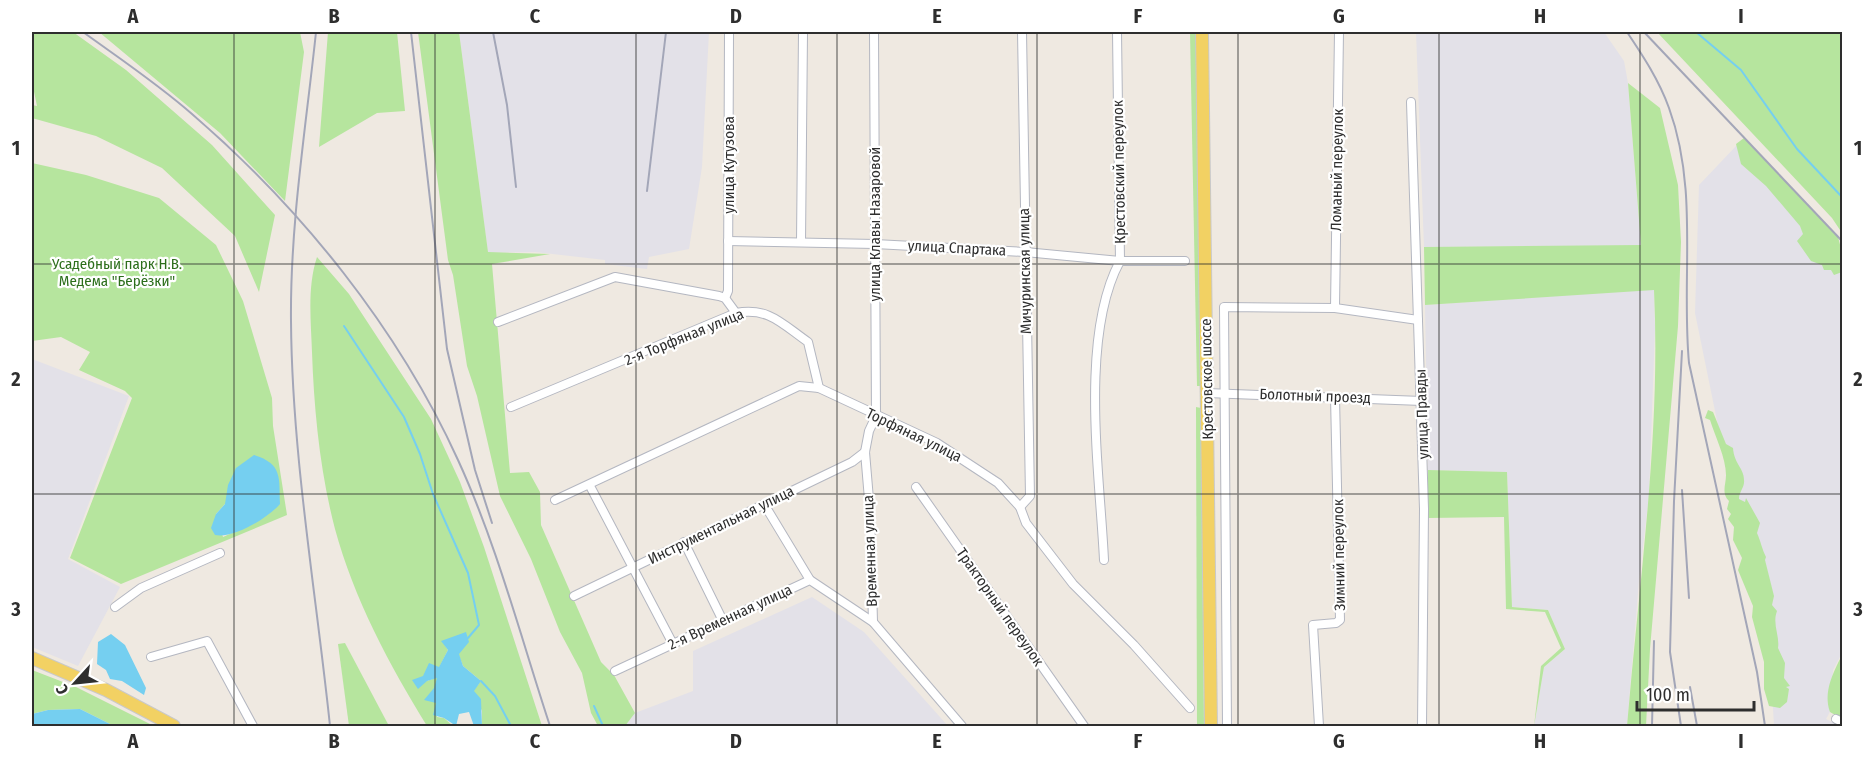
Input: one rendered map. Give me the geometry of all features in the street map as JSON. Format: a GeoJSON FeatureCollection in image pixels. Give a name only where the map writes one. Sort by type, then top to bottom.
{"type":"FeatureCollection","features":[{"type":"Feature","properties":{"kind":"main road","name":"Крестовское шоссе"},"geometry":{"type":"LineString","coordinates":[[1202,32],[1211,726]]}},
{"type":"Feature","properties":{"kind":"main road"},"geometry":{"type":"LineString","coordinates":[[32,658],[106,690],[174,726]]}},
{"type":"Feature","properties":{"kind":"street","name":"улица Кутузова"},"geometry":{"type":"LineString","coordinates":[[725,298],[728,291],[729,32]]}},
{"type":"Feature","properties":{"kind":"street"},"geometry":{"type":"LineString","coordinates":[[801,242],[803,32]]}},
{"type":"Feature","properties":{"kind":"street","name":"улица Клавы Назаровой"},"geometry":{"type":"LineString","coordinates":[[874,32],[876,416]]}},
{"type":"Feature","properties":{"kind":"street","name":"Мичуринская улица"},"geometry":{"type":"LineString","coordinates":[[1020,507],[1030,496],[1022,32]]}},
{"type":"Feature","properties":{"kind":"street","name":"Крестовский переулок"},"geometry":{"type":"LineString","coordinates":[[1104,560],[1095,356],[1110,280],[1120,261],[1117,32]]}},
{"type":"Feature","properties":{"kind":"street","name":"Ломаный переулок"},"geometry":{"type":"LineString","coordinates":[[1335,308],[1339,32]]}},
{"type":"Feature","properties":{"kind":"street","name":"улица Правды"},"geometry":{"type":"LineString","coordinates":[[1411,102],[1424,509],[1422,726]]}},
{"type":"Feature","properties":{"kind":"street","name":"улица Спартака"},"geometry":{"type":"LineString","coordinates":[[728,241],[875,244],[1025,252],[1120,261],[1185,261]]}},
{"type":"Feature","properties":{"kind":"street"},"geometry":{"type":"LineString","coordinates":[[498,322],[615,277],[725,298],[736,313]]}},
{"type":"Feature","properties":{"kind":"street"},"geometry":{"type":"LineString","coordinates":[[1227,726],[1224,307],[1335,308],[1418,320]]}},
{"type":"Feature","properties":{"kind":"street","name":"2-я Торфяная улица"},"geometry":{"type":"LineString","coordinates":[[512,408],[736,313],[752,310],[766,312],[808,342],[812,350],[819,388]]}},
{"type":"Feature","properties":{"kind":"street","name":"Торфяная улица"},"geometry":{"type":"LineString","coordinates":[[555,500],[590,486],[734,414],[799,386],[819,388],[937,443],[998,483],[1020,507],[1026,523],[1073,584],[1134,645],[1190,708]]}},
{"type":"Feature","properties":{"kind":"street","name":"Болотный проезд"},"geometry":{"type":"LineString","coordinates":[[1208,393],[1422,401]]}},
{"type":"Feature","properties":{"kind":"street","name":"Зимний переулок"},"geometry":{"type":"LineString","coordinates":[[1318,726],[1313,625],[1336,623],[1340,620],[1335,397]]}},
{"type":"Feature","properties":{"kind":"street","name":"Временная улица"},"geometry":{"type":"LineString","coordinates":[[876,416],[869,431],[865,452],[870,511],[873,622],[962,726]]}},
{"type":"Feature","properties":{"kind":"street","name":"Инструментальная улица"},"geometry":{"type":"LineString","coordinates":[[574,596],[852,462],[865,452]]}},
{"type":"Feature","properties":{"kind":"street"},"geometry":{"type":"LineString","coordinates":[[590,486],[673,644]]}},
{"type":"Feature","properties":{"kind":"street","name":"Тракторный переулок"},"geometry":{"type":"LineString","coordinates":[[916,487],[1083,726]]}},
{"type":"Feature","properties":{"kind":"street"},"geometry":{"type":"LineString","coordinates":[[764,504],[810,580]]}},
{"type":"Feature","properties":{"kind":"street"},"geometry":{"type":"LineString","coordinates":[[684,542],[723,621]]}},
{"type":"Feature","properties":{"kind":"street"},"geometry":{"type":"LineString","coordinates":[[115,607],[141,588],[220,553]]}},
{"type":"Feature","properties":{"kind":"street","name":"2-я Временная улица"},"geometry":{"type":"LineString","coordinates":[[615,671],[810,580],[873,622]]}},
{"type":"Feature","properties":{"kind":"street"},"geometry":{"type":"LineString","coordinates":[[151,657],[207,641],[254,726]]}},
{"type":"Feature","properties":{"kind":"shaded area"},"geometry":{"type":"Polygon","coordinates":[[[459,32],[709,32],[702,167],[689,249],[649,257],[647,269],[605,264],[605,260],[535,252],[488,253],[459,32]]]}},
{"type":"Feature","properties":{"kind":"shaded area"},"geometry":{"type":"Polygon","coordinates":[[[1416,32],[1604,32],[1624,61],[1628,83],[1641,246],[1424,247],[1416,32]]]}},
{"type":"Feature","properties":{"kind":"shaded area"},"geometry":{"type":"Polygon","coordinates":[[[1737,145],[1842,257],[1842,653],[1833,670],[1831,710],[1826,719],[1840,726],[1774,726],[1772,690],[1695,313],[1699,185],[1737,145]]]}},
{"type":"Feature","properties":{"kind":"shaded area"},"geometry":{"type":"Polygon","coordinates":[[[1654,289],[1655,328],[1649,496],[1639,580],[1627,726],[1534,726],[1544,667],[1565,649],[1548,610],[1512,607],[1507,472],[1428,470],[1425,305],[1654,289]]]}},
{"type":"Feature","properties":{"kind":"shaded area"},"geometry":{"type":"Polygon","coordinates":[[[32,359],[129,396],[68,559],[120,587],[78,666],[32,647],[32,359]]]}},
{"type":"Feature","properties":{"kind":"shaded area"},"geometry":{"type":"Polygon","coordinates":[[[812,597],[864,632],[948,726],[625,726],[635,713],[693,691],[693,651],[812,597]]]}},
{"type":"Feature","properties":{"kind":"green space"},"geometry":{"type":"Polygon","coordinates":[[[32,32],[73,32],[126,70],[212,145],[275,215],[259,292],[235,236],[162,168],[96,136],[32,118],[32,105],[37,106],[32,82],[32,32]]]}},
{"type":"Feature","properties":{"kind":"green space"},"geometry":{"type":"Polygon","coordinates":[[[99,32],[300,32],[304,52],[285,201],[220,133],[99,32]]]}},
{"type":"Feature","properties":{"kind":"green space"},"geometry":{"type":"Polygon","coordinates":[[[328,32],[397,32],[405,111],[377,113],[319,147],[328,32]]]}},
{"type":"Feature","properties":{"kind":"green space"},"geometry":{"type":"Polygon","coordinates":[[[418,32],[459,32],[488,252],[550,254],[492,264],[510,473],[529,472],[540,492],[541,525],[601,662],[614,675],[635,713],[625,726],[598,726],[591,713],[582,673],[560,632],[531,559],[500,496],[477,396],[467,366],[453,275],[448,260],[418,32]]]}},
{"type":"Feature","properties":{"kind":"green space"},"geometry":{"type":"Polygon","coordinates":[[[1190,32],[1196,32],[1201,386],[1197,386],[1190,32]]]}},
{"type":"Feature","properties":{"kind":"green space"},"geometry":{"type":"Polygon","coordinates":[[[1657,32],[1842,32],[1842,233],[1832,218],[1657,32]]]}},
{"type":"Feature","properties":{"kind":"green space"},"geometry":{"type":"Polygon","coordinates":[[[1628,83],[1660,108],[1678,185],[1681,242],[1678,326],[1650,649],[1646,726],[1627,726],[1652,454],[1654,290],[1425,305],[1424,247],[1641,245],[1628,83]]]}},
{"type":"Feature","properties":{"kind":"green space"},"geometry":{"type":"Polygon","coordinates":[[[1744,138],[1838,237],[1842,252],[1842,272],[1834,275],[1831,270],[1824,270],[1822,265],[1811,261],[1797,241],[1803,234],[1800,226],[1766,186],[1741,164],[1736,144],[1744,138]]]}},
{"type":"Feature","properties":{"kind":"green space","name":"Усадебный парк Н.В. Медема \"Берёзки\""},"geometry":{"type":"Polygon","coordinates":[[[32,163],[86,175],[159,198],[216,245],[243,301],[272,398],[273,426],[287,515],[121,584],[70,558],[132,398],[125,391],[79,370],[90,352],[61,337],[32,341],[32,163]],[[225,504],[216,514],[223,537],[245,527],[225,504]]]}},
{"type":"Feature","properties":{"kind":"green space"},"geometry":{"type":"Polygon","coordinates":[[[317,257],[349,294],[431,419],[460,482],[484,547],[542,726],[482,726],[482,711],[473,691],[481,681],[463,666],[458,653],[442,641],[448,650],[439,668],[427,681],[438,677],[435,688],[437,717],[444,718],[453,726],[427,726],[399,679],[362,606],[335,529],[319,441],[314,396],[311,317],[312,280],[317,257]]]}},
{"type":"Feature","properties":{"kind":"green space"},"geometry":{"type":"Polygon","coordinates":[[[1196,407],[1201,408],[1204,726],[1197,726],[1196,407]]]}},
{"type":"Feature","properties":{"kind":"green space"},"geometry":{"type":"Polygon","coordinates":[[[1708,410],[1713,412],[1726,444],[1733,448],[1744,476],[1739,499],[1745,502],[1746,498],[1760,523],[1757,533],[1766,557],[1774,596],[1772,605],[1777,611],[1775,621],[1778,648],[1785,663],[1784,678],[1790,686],[1786,687],[1789,689],[1787,702],[1780,708],[1769,706],[1764,689],[1764,662],[1752,617],[1753,606],[1738,570],[1742,558],[1733,540],[1734,527],[1728,519],[1731,514],[1727,509],[1729,501],[1725,492],[1724,461],[1710,420],[1705,418],[1708,410]]]}},
{"type":"Feature","properties":{"kind":"green space"},"geometry":{"type":"Polygon","coordinates":[[[1428,470],[1507,472],[1512,607],[1548,610],[1565,649],[1544,667],[1534,726],[1541,666],[1561,648],[1545,612],[1506,609],[1504,517],[1428,518],[1428,470]]]}},
{"type":"Feature","properties":{"kind":"green space"},"geometry":{"type":"Polygon","coordinates":[[[345,643],[389,726],[349,726],[338,644],[345,643]]]}},
{"type":"Feature","properties":{"kind":"green space"},"geometry":{"type":"Polygon","coordinates":[[[1842,655],[1842,719],[1830,712],[1828,690],[1842,655]]]}},
{"type":"Feature","properties":{"kind":"green space"},"geometry":{"type":"Polygon","coordinates":[[[32,670],[76,687],[154,726],[114,726],[80,709],[48,710],[32,714],[32,670]]]}},
{"type":"Feature","properties":{"kind":"water"},"geometry":{"type":"Polygon","coordinates":[[[254,455],[270,463],[278,473],[280,504],[267,515],[240,531],[215,535],[211,528],[216,514],[225,504],[228,485],[236,468],[254,455]]]}},
{"type":"Feature","properties":{"kind":"water"},"geometry":{"type":"Polygon","coordinates":[[[466,632],[469,642],[459,654],[463,666],[481,681],[474,691],[481,699],[482,726],[474,726],[469,712],[459,714],[456,726],[444,718],[433,715],[436,703],[424,700],[434,688],[437,678],[427,681],[418,689],[412,680],[423,676],[429,663],[439,667],[448,650],[441,641],[466,632]]]}},
{"type":"Feature","properties":{"kind":"water"},"geometry":{"type":"Polygon","coordinates":[[[111,634],[125,645],[146,688],[144,695],[122,681],[110,679],[106,670],[97,664],[98,642],[111,634]]]}},
{"type":"Feature","properties":{"kind":"water"},"geometry":{"type":"Polygon","coordinates":[[[80,709],[114,726],[32,726],[32,714],[48,710],[80,709]]]}},
{"type":"Feature","properties":{"kind":"waterway"},"geometry":{"type":"LineString","coordinates":[[1696,32],[1741,70],[1797,149],[1842,197]]}},
{"type":"Feature","properties":{"kind":"waterway"},"geometry":{"type":"LineString","coordinates":[[344,326],[404,417],[420,454],[433,494],[468,573],[479,625],[468,638]]}},
{"type":"Feature","properties":{"kind":"waterway"},"geometry":{"type":"LineString","coordinates":[[481,681],[495,696],[511,726]]}},
{"type":"Feature","properties":{"kind":"waterway"},"geometry":{"type":"LineString","coordinates":[[594,706],[603,726]]}},
{"type":"Feature","properties":{"kind":"railway"},"geometry":{"type":"LineString","coordinates":[[83,32],[166,92],[232,150],[308,230],[376,317],[434,411],[472,492],[497,558],[550,726]]}},
{"type":"Feature","properties":{"kind":"railway"},"geometry":{"type":"LineString","coordinates":[[316,32],[293,248],[292,372],[300,473],[330,726]]}},
{"type":"Feature","properties":{"kind":"railway"},"geometry":{"type":"LineString","coordinates":[[411,32],[447,349],[475,470],[492,523]]}},
{"type":"Feature","properties":{"kind":"railway"},"geometry":{"type":"LineString","coordinates":[[493,32],[507,105],[516,187]]}},
{"type":"Feature","properties":{"kind":"railway"},"geometry":{"type":"LineString","coordinates":[[647,191],[666,32]]}},
{"type":"Feature","properties":{"kind":"railway"},"geometry":{"type":"LineString","coordinates":[[1627,32],[1645,59],[1660,88],[1669,108],[1678,139],[1684,170],[1686,202],[1689,363],[1757,672],[1765,726]]}},
{"type":"Feature","properties":{"kind":"railway"},"geometry":{"type":"LineString","coordinates":[[1644,32],[1842,241]]}},
{"type":"Feature","properties":{"kind":"railway"},"geometry":{"type":"LineString","coordinates":[[1681,726],[1670,652],[1674,501],[1682,351]]}},
{"type":"Feature","properties":{"kind":"railway"},"geometry":{"type":"LineString","coordinates":[[1682,490],[1689,598]]}},
{"type":"Feature","properties":{"kind":"railway"},"geometry":{"type":"LineString","coordinates":[[1652,726],[1654,641]]}},
{"type":"Feature","properties":{"kind":"railway"},"geometry":{"type":"LineString","coordinates":[[1690,687],[1697,726]]}}]}
